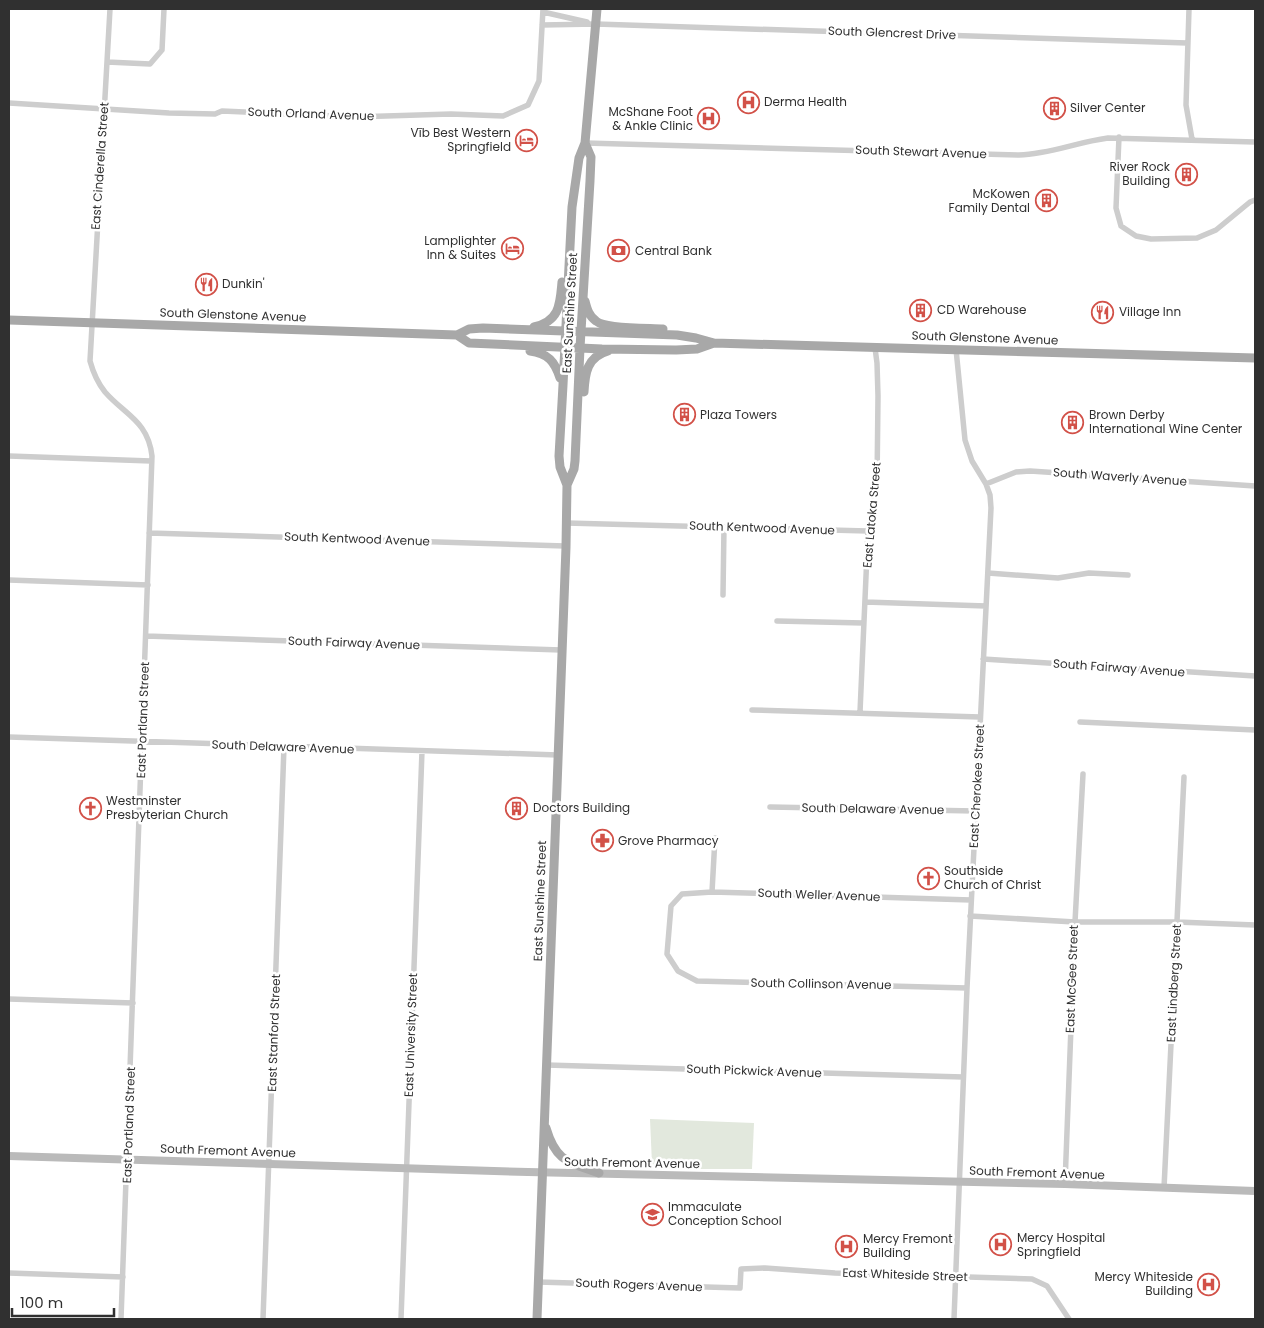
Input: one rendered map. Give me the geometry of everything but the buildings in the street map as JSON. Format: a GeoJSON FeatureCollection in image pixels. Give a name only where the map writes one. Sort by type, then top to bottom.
{"type":"FeatureCollection","features":[{"type":"Feature","properties":{"kind":"main road","name":"East Sunshine Street"},"geometry":{"type":"LineString","coordinates":[[567,484],[560,467],[559,456],[572,207],[578,158],[585,143],[597,9]]}},
{"type":"Feature","properties":{"kind":"main road","name":"East Sunshine Street"},"geometry":{"type":"LineString","coordinates":[[537,1319],[567,484],[574,469],[575,461],[591,157],[585,143]]}},
{"type":"Feature","properties":{"kind":"main road"},"geometry":{"type":"LineString","coordinates":[[521,329],[543,324],[553,318],[558,310],[572,207]]}},
{"type":"Feature","properties":{"kind":"main road"},"geometry":{"type":"LineString","coordinates":[[584,288],[587,310],[596,322],[607,325],[663,329],[677,335]]}},
{"type":"Feature","properties":{"kind":"main road","name":"South Glenstone Avenue"},"geometry":{"type":"LineString","coordinates":[[9,320],[457,335],[469,329],[521,329],[677,335],[714,343],[875,348],[956,348],[1255,358]]}},
{"type":"Feature","properties":{"kind":"main road","name":"South Glenstone Avenue"},"geometry":{"type":"LineString","coordinates":[[457,335],[470,343],[479,344],[580,348],[697,349],[714,343]]}},
{"type":"Feature","properties":{"kind":"main road"},"geometry":{"type":"LineString","coordinates":[[479,344],[488,349],[543,353],[555,364],[562,385]]}},
{"type":"Feature","properties":{"kind":"main road"},"geometry":{"type":"LineString","coordinates":[[575,461],[581,443],[586,370],[599,354],[619,349]]}},
{"type":"Feature","properties":{"kind":"main road"},"geometry":{"type":"LineString","coordinates":[[544,1122],[552,1147],[559,1155],[570,1162],[599,1173]]}},
{"type":"Feature","properties":{"kind":"main road","name":"South Fremont Avenue"},"geometry":{"type":"LineString","coordinates":[[9,1156],[542,1172],[1065,1184],[1255,1191]]}},
{"type":"Feature","properties":{"kind":"street","name":"East Cinderella Street"},"geometry":{"type":"LineString","coordinates":[[90,322],[110,9]]}},
{"type":"Feature","properties":{"kind":"street"},"geometry":{"type":"LineString","coordinates":[[107,62],[150,64],[162,50],[164,9]]}},
{"type":"Feature","properties":{"kind":"street"},"geometry":{"type":"LineString","coordinates":[[1189,9],[1186,105],[1192,139]]}},
{"type":"Feature","properties":{"kind":"street","name":"South Orland Avenue"},"geometry":{"type":"LineString","coordinates":[[9,103],[169,113],[215,114],[222,111],[353,117],[451,114],[503,116],[528,105],[539,81],[543,10],[596,24]]}},
{"type":"Feature","properties":{"kind":"street"},"geometry":{"type":"LineString","coordinates":[[542,25],[596,24]]}},
{"type":"Feature","properties":{"kind":"street","name":"South Glencrest Drive"},"geometry":{"type":"LineString","coordinates":[[596,24],[1187,43]]}},
{"type":"Feature","properties":{"kind":"street"},"geometry":{"type":"LineString","coordinates":[[1119,137],[1116,208],[1121,226],[1136,236],[1151,239],[1197,238],[1216,230],[1255,200]]}},
{"type":"Feature","properties":{"kind":"street","name":"South Stewart Avenue"},"geometry":{"type":"LineString","coordinates":[[585,143],[1019,155],[1044,153],[1097,139],[1119,137],[1255,142]]}},
{"type":"Feature","properties":{"kind":"street","name":"East Portland Street"},"geometry":{"type":"LineString","coordinates":[[90,322],[90,360],[94,374],[106,393],[142,427],[150,445],[151,461],[150,533],[121,1319]]}},
{"type":"Feature","properties":{"kind":"street","name":"East Latoka Street"},"geometry":{"type":"LineString","coordinates":[[860,712],[868,531],[876,484],[878,363],[875,348]]}},
{"type":"Feature","properties":{"kind":"street","name":"East Cherokee Street"},"geometry":{"type":"LineString","coordinates":[[954,1319],[966,988],[991,508],[990,495],[986,484],[972,461],[965,440],[956,348]]}},
{"type":"Feature","properties":{"kind":"street"},"geometry":{"type":"LineString","coordinates":[[9,456],[151,461]]}},
{"type":"Feature","properties":{"kind":"street","name":"South Waverly Avenue"},"geometry":{"type":"LineString","coordinates":[[986,484],[1016,472],[1030,472],[1255,486]]}},
{"type":"Feature","properties":{"kind":"street","name":"South Kentwood Avenue"},"geometry":{"type":"LineString","coordinates":[[566,523],[868,531]]}},
{"type":"Feature","properties":{"kind":"street"},"geometry":{"type":"LineString","coordinates":[[723,595],[724,527]]}},
{"type":"Feature","properties":{"kind":"street","name":"South Kentwood Avenue"},"geometry":{"type":"LineString","coordinates":[[150,533],[565,546]]}},
{"type":"Feature","properties":{"kind":"street"},"geometry":{"type":"LineString","coordinates":[[988,573],[1058,578],[1089,573],[1128,576]]}},
{"type":"Feature","properties":{"kind":"street"},"geometry":{"type":"LineString","coordinates":[[9,580],[148,585]]}},
{"type":"Feature","properties":{"kind":"street"},"geometry":{"type":"LineString","coordinates":[[865,602],[986,606]]}},
{"type":"Feature","properties":{"kind":"street"},"geometry":{"type":"LineString","coordinates":[[777,620],[863,623]]}},
{"type":"Feature","properties":{"kind":"street","name":"South Fairway Avenue"},"geometry":{"type":"LineString","coordinates":[[146,636],[561,650]]}},
{"type":"Feature","properties":{"kind":"street","name":"South Fairway Avenue"},"geometry":{"type":"LineString","coordinates":[[983,659],[1255,676]]}},
{"type":"Feature","properties":{"kind":"street"},"geometry":{"type":"LineString","coordinates":[[752,710],[980,717]]}},
{"type":"Feature","properties":{"kind":"street"},"geometry":{"type":"LineString","coordinates":[[1080,722],[1255,730]]}},
{"type":"Feature","properties":{"kind":"street","name":"South Delaware Avenue"},"geometry":{"type":"LineString","coordinates":[[9,737],[558,755]]}},
{"type":"Feature","properties":{"kind":"street","name":"East Stanford Street"},"geometry":{"type":"LineString","coordinates":[[263,1319],[284,747]]}},
{"type":"Feature","properties":{"kind":"street","name":"East University Street"},"geometry":{"type":"LineString","coordinates":[[401,1319],[422,751]]}},
{"type":"Feature","properties":{"kind":"street","name":"East McGee Street"},"geometry":{"type":"LineString","coordinates":[[1065,1184],[1074,922],[1083,774]]}},
{"type":"Feature","properties":{"kind":"street","name":"East Lindberg Street"},"geometry":{"type":"LineString","coordinates":[[1164,1188],[1184,777]]}},
{"type":"Feature","properties":{"kind":"street","name":"South Delaware Avenue"},"geometry":{"type":"LineString","coordinates":[[770,807],[975,811]]}},
{"type":"Feature","properties":{"kind":"street"},"geometry":{"type":"LineString","coordinates":[[712,892],[715,838]]}},
{"type":"Feature","properties":{"kind":"street","name":"South Weller Avenue"},"geometry":{"type":"LineString","coordinates":[[678,971],[667,954],[671,906],[682,894],[712,892],[971,900]]}},
{"type":"Feature","properties":{"kind":"street"},"geometry":{"type":"LineString","coordinates":[[970,916],[1074,922],[1176,922],[1255,925]]}},
{"type":"Feature","properties":{"kind":"street","name":"South Collinson Avenue"},"geometry":{"type":"LineString","coordinates":[[678,971],[697,981],[966,988]]}},
{"type":"Feature","properties":{"kind":"street"},"geometry":{"type":"LineString","coordinates":[[9,999],[133,1003]]}},
{"type":"Feature","properties":{"kind":"street","name":"South Pickwick Avenue"},"geometry":{"type":"LineString","coordinates":[[546,1065],[963,1077]]}},
{"type":"Feature","properties":{"kind":"street","name":"East Whiteside Street"},"geometry":{"type":"LineString","coordinates":[[740,1288],[741,1269],[765,1268],[835,1273],[1032,1279],[1047,1286],[1069,1319]]}},
{"type":"Feature","properties":{"kind":"street"},"geometry":{"type":"LineString","coordinates":[[9,1273],[123,1277]]}},
{"type":"Feature","properties":{"kind":"street","name":"South Rogers Avenue"},"geometry":{"type":"LineString","coordinates":[[538,1282],[740,1288]]}},
{"type":"Feature","properties":{"kind":"shaded area"},"geometry":{"type":"Polygon","coordinates":[[[650,1119],[754,1123],[752,1169],[671,1169],[652,1164],[650,1119]]]}},
{"type":"Feature","properties":{"kind":"place","name":"Derma Health"},"geometry":{"type":"Point","coordinates":[748,102]}},
{"type":"Feature","properties":{"kind":"place","name":"Silver Center"},"geometry":{"type":"Point","coordinates":[1054,108]}},
{"type":"Feature","properties":{"kind":"place","name":"McShane Foot & Ankle Clinic"},"geometry":{"type":"Point","coordinates":[709,119]}},
{"type":"Feature","properties":{"kind":"place","name":"Vīb Best Western Springfield"},"geometry":{"type":"Point","coordinates":[527,140]}},
{"type":"Feature","properties":{"kind":"place","name":"River Rock Building"},"geometry":{"type":"Point","coordinates":[1186,174]}},
{"type":"Feature","properties":{"kind":"place","name":"McKowen Family Dental"},"geometry":{"type":"Point","coordinates":[1046,201]}},
{"type":"Feature","properties":{"kind":"place","name":"Lamplighter Inn & Suites"},"geometry":{"type":"Point","coordinates":[512,248]}},
{"type":"Feature","properties":{"kind":"place","name":"Central Bank"},"geometry":{"type":"Point","coordinates":[619,251]}},
{"type":"Feature","properties":{"kind":"place","name":"Dunkin'"},"geometry":{"type":"Point","coordinates":[206,284]}},
{"type":"Feature","properties":{"kind":"place","name":"CD Warehouse"},"geometry":{"type":"Point","coordinates":[921,310]}},
{"type":"Feature","properties":{"kind":"place","name":"Village Inn"},"geometry":{"type":"Point","coordinates":[1103,312]}},
{"type":"Feature","properties":{"kind":"place","name":"Plaza Towers"},"geometry":{"type":"Point","coordinates":[684,415]}},
{"type":"Feature","properties":{"kind":"place","name":"Brown Derby International Wine Center"},"geometry":{"type":"Point","coordinates":[1073,422]}},
{"type":"Feature","properties":{"kind":"place","name":"Westminster Presbyterian Church"},"geometry":{"type":"Point","coordinates":[90,808]}},
{"type":"Feature","properties":{"kind":"place","name":"Doctors Building"},"geometry":{"type":"Point","coordinates":[517,808]}},
{"type":"Feature","properties":{"kind":"place","name":"Grove Pharmacy"},"geometry":{"type":"Point","coordinates":[602,841]}},
{"type":"Feature","properties":{"kind":"place","name":"Southside Church of Christ"},"geometry":{"type":"Point","coordinates":[928,878]}},
{"type":"Feature","properties":{"kind":"place","name":"Immaculate Conception School"},"geometry":{"type":"Point","coordinates":[652,1214]}},
{"type":"Feature","properties":{"kind":"place","name":"Mercy Hospital Springfield"},"geometry":{"type":"Point","coordinates":[1001,1245]}},
{"type":"Feature","properties":{"kind":"place","name":"Mercy Fremont Building"},"geometry":{"type":"Point","coordinates":[847,1246]}},
{"type":"Feature","properties":{"kind":"place","name":"Mercy Whiteside Building"},"geometry":{"type":"Point","coordinates":[1209,1284]}}]}
